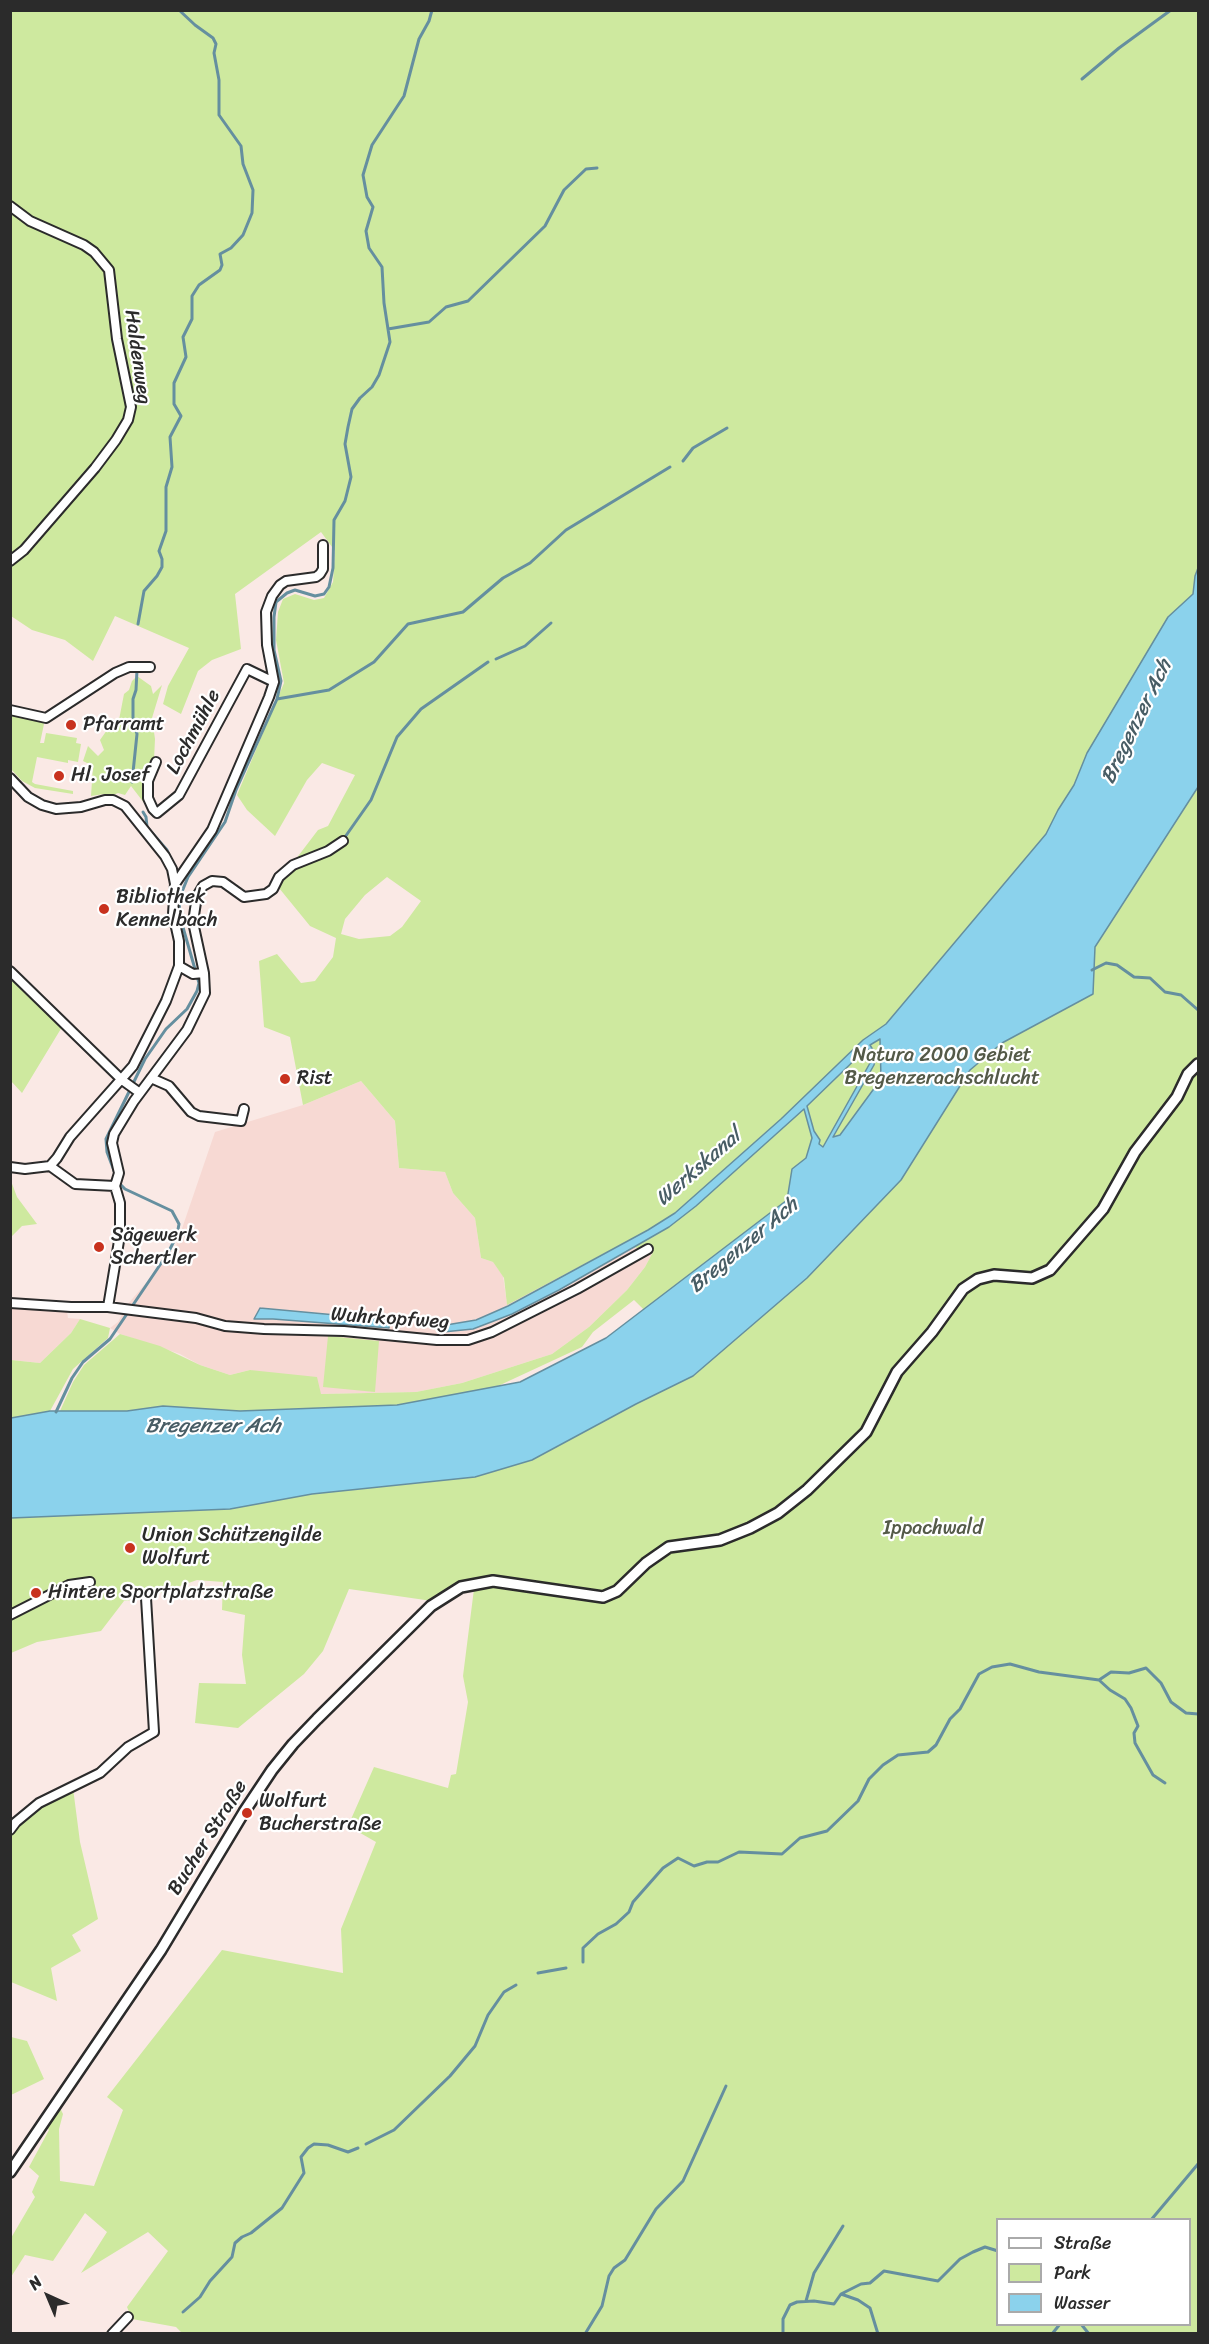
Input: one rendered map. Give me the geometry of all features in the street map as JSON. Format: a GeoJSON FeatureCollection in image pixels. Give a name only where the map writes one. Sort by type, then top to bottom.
{"type":"FeatureCollection","features":[{"type":"Feature","properties":{"kind":"street","name":"Haldenweg"},"geometry":{"type":"LineString","coordinates":[[10,206],[37,226],[84,245],[94,252],[109,270],[117,339],[131,407],[128,420],[95,468],[24,550],[10,561]]}},
{"type":"Feature","properties":{"kind":"street"},"geometry":{"type":"LineString","coordinates":[[175,884],[212,830],[258,727],[274,682],[267,645],[266,624],[266,612],[272,596],[286,581],[316,577],[320,574],[323,568],[323,545]]}},
{"type":"Feature","properties":{"kind":"street"},"geometry":{"type":"LineString","coordinates":[[10,710],[46,718],[116,673],[129,668],[150,667]]}},
{"type":"Feature","properties":{"kind":"street","name":"Lochmühle"},"geometry":{"type":"LineString","coordinates":[[156,762],[148,781],[148,798],[157,813],[179,795],[247,669],[274,682]]}},
{"type":"Feature","properties":{"kind":"street"},"geometry":{"type":"LineString","coordinates":[[10,778],[28,797],[42,805],[56,809],[81,807],[105,800],[122,803],[165,856],[172,869],[175,884],[173,914],[179,941],[179,966],[176,980],[144,1048],[123,1081],[70,1137],[50,1166]]}},
{"type":"Feature","properties":{"kind":"street"},"geometry":{"type":"LineString","coordinates":[[108,1306],[120,1235],[120,1203],[112,1143],[114,1134],[138,1092],[177,1045],[205,993],[199,973],[192,922],[197,896],[203,886],[212,881],[223,882],[244,897],[255,897],[273,890],[279,877],[293,865],[328,851],[343,841]]}},
{"type":"Feature","properties":{"kind":"street"},"geometry":{"type":"LineString","coordinates":[[179,966],[199,973]]}},
{"type":"Feature","properties":{"kind":"street"},"geometry":{"type":"LineString","coordinates":[[10,970],[123,1081],[138,1092]]}},
{"type":"Feature","properties":{"kind":"street","name":"Bucher Straße"},"geometry":{"type":"LineString","coordinates":[[10,2172],[141,1981],[244,1812],[293,1744],[431,1606],[461,1587],[493,1581],[603,1597],[617,1591],[646,1563],[669,1547],[720,1540],[750,1528],[778,1512],[807,1490],[866,1432],[897,1372],[932,1332],[963,1289],[978,1279],[994,1275],[1032,1278],[1050,1270],[1103,1209],[1135,1152],[1177,1097],[1188,1074],[1198,1064]]}},
{"type":"Feature","properties":{"kind":"street"},"geometry":{"type":"LineString","coordinates":[[151,1078],[169,1086],[191,1112],[199,1116],[242,1121],[244,1109]]}},
{"type":"Feature","properties":{"kind":"street"},"geometry":{"type":"LineString","coordinates":[[10,1167],[25,1169],[50,1166],[75,1184],[117,1182]]}},
{"type":"Feature","properties":{"kind":"street","name":"Wuhrkopfweg"},"geometry":{"type":"LineString","coordinates":[[10,1303],[71,1307],[108,1306],[196,1318],[225,1326],[344,1331],[437,1340],[468,1340],[492,1332],[577,1289],[648,1249]]}},
{"type":"Feature","properties":{"kind":"street"},"geometry":{"type":"LineString","coordinates":[[10,1616],[69,1585],[90,1582]]}},
{"type":"Feature","properties":{"kind":"street"},"geometry":{"type":"LineString","coordinates":[[10,1830],[39,1803],[100,1773],[128,1747],[154,1732],[146,1598]]}},
{"type":"Feature","properties":{"kind":"street"},"geometry":{"type":"LineString","coordinates":[[112,2334],[128,2317]]}},
{"type":"Feature","properties":{"kind":"shaded area"},"geometry":{"type":"Polygon","coordinates":[[[361,1081],[395,1121],[399,1168],[445,1172],[453,1193],[475,1218],[481,1258],[493,1262],[503,1276],[507,1304],[622,1244],[653,1252],[645,1267],[627,1290],[589,1327],[552,1354],[462,1383],[416,1392],[321,1394],[250,1370],[230,1375],[200,1365],[180,1354],[120,1334],[110,1328],[118,1322],[127,1305],[175,1249],[215,1132],[303,1105],[361,1081]]]}},
{"type":"Feature","properties":{"kind":"shaded area"},"geometry":{"type":"Polygon","coordinates":[[[11,1307],[67,1311],[68,1318],[80,1319],[71,1333],[40,1363],[11,1360],[11,1307]]]}},
{"type":"Feature","properties":{"kind":"green space"},"geometry":{"type":"Polygon","coordinates":[[[11,11],[1198,11],[1198,2333],[182,2333],[176,2327],[132,2319],[127,2307],[168,2251],[148,2232],[81,2273],[107,2232],[85,2213],[53,2261],[25,2255],[11,2277],[11,2238],[35,2197],[32,2192],[39,2176],[29,2167],[49,2130],[45,2126],[58,2109],[61,2110],[63,2114],[59,2129],[60,2181],[94,2186],[123,2110],[107,2097],[222,1950],[343,1973],[341,1929],[376,1842],[348,1826],[374,1767],[448,1788],[451,1775],[456,1774],[468,1702],[463,1676],[475,1581],[465,1582],[432,1601],[349,1589],[323,1651],[304,1674],[238,1728],[195,1723],[199,1683],[246,1684],[242,1655],[245,1615],[222,1610],[223,1582],[197,1580],[146,1598],[124,1601],[101,1631],[37,1642],[11,1653],[11,1518],[230,1509],[312,1494],[438,1481],[539,1456],[693,1376],[703,1368],[634,1300],[593,1332],[582,1347],[498,1386],[459,1395],[397,1405],[240,1411],[163,1406],[127,1411],[60,1411],[73,1382],[84,1365],[120,1334],[160,1346],[200,1365],[230,1375],[250,1370],[317,1377],[321,1394],[416,1392],[462,1383],[552,1354],[589,1327],[627,1290],[645,1267],[653,1252],[622,1244],[507,1305],[504,1278],[493,1262],[481,1258],[475,1218],[453,1193],[445,1172],[399,1168],[395,1121],[361,1081],[303,1105],[290,1037],[264,1027],[259,961],[277,954],[301,983],[315,981],[333,957],[336,938],[310,926],[279,888],[283,876],[318,830],[328,826],[355,775],[322,763],[307,780],[275,836],[247,810],[237,795],[284,683],[276,640],[278,612],[283,599],[295,594],[314,600],[324,598],[333,582],[335,551],[321,532],[235,594],[241,649],[212,660],[198,671],[181,714],[163,704],[168,686],[189,648],[115,616],[93,661],[65,640],[32,630],[11,616],[11,564],[31,544],[120,437],[134,415],[135,401],[127,373],[123,378],[128,398],[127,417],[114,440],[50,518],[11,559],[11,11]],[[387,877],[365,895],[345,919],[341,934],[359,939],[390,936],[402,927],[421,901],[387,877]]]}},
{"type":"Feature","properties":{"kind":"green space"},"geometry":{"type":"Polygon","coordinates":[[[137,676],[151,686],[153,694],[162,685],[152,718],[155,739],[154,760],[145,791],[148,808],[131,786],[125,795],[118,793],[109,797],[104,794],[91,796],[93,766],[83,761],[88,746],[98,756],[104,750],[100,740],[114,720],[119,720],[124,694],[137,676]]]}},
{"type":"Feature","properties":{"kind":"green space"},"geometry":{"type":"Polygon","coordinates":[[[11,713],[40,719],[44,724],[40,743],[44,743],[46,733],[77,738],[76,743],[81,744],[78,762],[68,760],[68,763],[37,757],[32,782],[73,791],[73,794],[35,788],[22,781],[11,769],[11,713]]]}},
{"type":"Feature","properties":{"kind":"green space"},"geometry":{"type":"Polygon","coordinates":[[[12,980],[62,1027],[22,1093],[11,1081],[12,980]]]}},
{"type":"Feature","properties":{"kind":"green space"},"geometry":{"type":"Polygon","coordinates":[[[11,1181],[17,1197],[37,1224],[22,1226],[11,1237],[11,1181]]]}},
{"type":"Feature","properties":{"kind":"green space"},"geometry":{"type":"Polygon","coordinates":[[[80,1319],[110,1328],[108,1338],[73,1369],[50,1411],[11,1418],[11,1360],[40,1363],[71,1333],[80,1319]]]}},
{"type":"Feature","properties":{"kind":"green space"},"geometry":{"type":"Polygon","coordinates":[[[328,1336],[379,1341],[375,1392],[323,1387],[328,1336]]]}},
{"type":"Feature","properties":{"kind":"green space"},"geometry":{"type":"Polygon","coordinates":[[[73,1788],[80,1842],[98,1919],[72,1935],[81,1951],[51,1968],[57,2001],[11,1982],[11,1833],[19,1821],[40,1805],[73,1788]]]}},
{"type":"Feature","properties":{"kind":"green space"},"geometry":{"type":"Polygon","coordinates":[[[11,2037],[27,2041],[44,2079],[11,2095],[11,2037]]]}},
{"type":"Feature","properties":{"kind":"water","name":"Bregenzer Ach"},"geometry":{"type":"Polygon","coordinates":[[[1198,568],[1198,787],[1095,947],[1093,994],[1002,1043],[970,1070],[901,1180],[807,1278],[693,1376],[532,1460],[475,1477],[312,1494],[230,1509],[11,1518],[11,1418],[50,1411],[127,1411],[163,1406],[240,1411],[397,1405],[520,1382],[606,1338],[787,1200],[792,1169],[806,1158],[812,1138],[804,1109],[696,1206],[669,1227],[512,1314],[473,1329],[443,1332],[446,1325],[476,1320],[508,1306],[675,1213],[781,1119],[863,1040],[886,1024],[1046,834],[1074,785],[1087,753],[1168,617],[1193,594],[1198,568]],[[880,1039],[870,1045],[876,1055],[874,1065],[833,1137],[840,1135],[881,1079],[880,1039]],[[867,1048],[807,1106],[814,1131],[820,1140],[819,1144],[823,1147],[870,1063],[872,1055],[867,1048]]]}},
{"type":"Feature","properties":{"kind":"water"},"geometry":{"type":"Polygon","coordinates":[[[260,1308],[390,1320],[389,1328],[254,1319],[260,1308]]]}},
{"type":"Feature","properties":{"kind":"waterway"},"geometry":{"type":"LineString","coordinates":[[138,624],[144,591],[162,567],[159,551],[166,531],[166,487],[172,467],[170,437],[181,416],[174,404],[174,383],[186,357],[183,337],[192,319],[192,296],[199,285],[220,270],[222,265],[220,254],[231,248],[243,235],[252,213],[253,190],[243,164],[241,146],[219,115],[219,80],[214,53],[216,44],[213,38],[179,10]]}},
{"type":"Feature","properties":{"kind":"waterway"},"geometry":{"type":"LineString","coordinates":[[116,1176],[107,1152],[106,1139],[145,1059],[166,1029],[187,1009],[197,991],[199,983],[180,917],[179,899],[188,877],[225,822],[236,790],[277,699],[281,681],[274,650],[276,602],[295,590],[315,596],[324,594],[329,587],[333,568],[334,520],[345,501],[351,477],[345,444],[352,409],[372,387],[379,375],[390,342],[384,303],[382,267],[369,248],[366,231],[373,207],[367,197],[363,175],[372,145],[404,96],[419,39],[432,10]]}},
{"type":"Feature","properties":{"kind":"waterway"},"geometry":{"type":"LineString","coordinates":[[1082,79],[1119,48],[1171,10]]}},
{"type":"Feature","properties":{"kind":"waterway"},"geometry":{"type":"LineString","coordinates":[[388,329],[429,322],[446,307],[468,301],[545,226],[564,190],[586,169],[597,168]]}},
{"type":"Feature","properties":{"kind":"waterway"},"geometry":{"type":"LineString","coordinates":[[683,461],[693,448],[727,428]]}},
{"type":"Feature","properties":{"kind":"waterway"},"geometry":{"type":"LineString","coordinates":[[277,699],[329,690],[374,662],[408,624],[463,612],[503,578],[530,563],[566,530],[670,467]]}},
{"type":"Feature","properties":{"kind":"waterway"},"geometry":{"type":"LineString","coordinates":[[496,659],[525,646],[551,623]]}},
{"type":"Feature","properties":{"kind":"waterway"},"geometry":{"type":"LineString","coordinates":[[345,837],[371,800],[397,737],[421,709],[488,662]]}},
{"type":"Feature","properties":{"kind":"waterway"},"geometry":{"type":"LineString","coordinates":[[132,782],[137,734],[133,719],[137,670]]}},
{"type":"Feature","properties":{"kind":"waterway"},"geometry":{"type":"LineString","coordinates":[[143,812],[147,827],[167,850],[177,874]]}},
{"type":"Feature","properties":{"kind":"waterway"},"geometry":{"type":"LineString","coordinates":[[1092,970],[1106,963],[1117,965],[1134,977],[1150,978],[1165,992],[1181,995],[1198,1010]]}},
{"type":"Feature","properties":{"kind":"waterway"},"geometry":{"type":"LineString","coordinates":[[56,1412],[72,1378],[83,1362],[110,1339],[168,1253],[177,1235],[179,1224],[172,1211],[125,1189],[118,1182]]}},
{"type":"Feature","properties":{"kind":"waterway"},"geometry":{"type":"LineString","coordinates":[[583,1962],[583,1948],[629,1912],[633,1902],[663,1868],[678,1858],[694,1866],[707,1862],[718,1862],[739,1852],[782,1854],[800,1838],[827,1831],[858,1801],[869,1779],[883,1765],[898,1755],[928,1752],[936,1745],[950,1719],[960,1709],[979,1674],[992,1667],[1010,1664],[1039,1672],[1099,1680],[1111,1672],[1129,1673],[1146,1668],[1161,1683],[1171,1702],[1186,1713],[1198,1714]]}},
{"type":"Feature","properties":{"kind":"waterway"},"geometry":{"type":"LineString","coordinates":[[1099,1680],[1125,1699],[1131,1708],[1138,1726],[1134,1733],[1135,1743],[1153,1775],[1165,1783]]}},
{"type":"Feature","properties":{"kind":"waterway"},"geometry":{"type":"LineString","coordinates":[[538,1973],[566,1968]]}},
{"type":"Feature","properties":{"kind":"waterway"},"geometry":{"type":"LineString","coordinates":[[366,2144],[394,2130],[450,2076],[475,2046],[488,2015],[504,1992],[516,1985]]}},
{"type":"Feature","properties":{"kind":"waterway"},"geometry":{"type":"LineString","coordinates":[[585,2334],[602,2306],[609,2276],[614,2268],[625,2260],[656,2209],[683,2181],[726,2086]]}},
{"type":"Feature","properties":{"kind":"waterway"},"geometry":{"type":"LineString","coordinates":[[183,2312],[200,2297],[210,2281],[232,2257],[235,2243],[282,2208],[304,2173],[301,2157],[308,2148],[314,2144],[328,2145],[348,2152],[358,2148]]}},
{"type":"Feature","properties":{"kind":"waterway"},"geometry":{"type":"LineString","coordinates":[[1153,2218],[1198,2164]]}},
{"type":"Feature","properties":{"kind":"waterway"},"geometry":{"type":"LineString","coordinates":[[806,2301],[814,2273],[843,2226]]}},
{"type":"Feature","properties":{"kind":"waterway"},"geometry":{"type":"LineString","coordinates":[[841,2294],[861,2284],[870,2283],[884,2271],[938,2281],[960,2259],[973,2252],[985,2247],[996,2250]]}},
{"type":"Feature","properties":{"kind":"waterway"},"geometry":{"type":"LineString","coordinates":[[783,2334],[783,2319],[790,2305],[797,2302],[814,2301],[834,2304],[841,2294],[858,2300],[870,2308],[878,2334]]}},
{"type":"Feature","properties":{"kind":"waterway"},"geometry":{"type":"LineString","coordinates":[[1052,2334],[1058,2326]]}},
{"type":"Feature","properties":{"kind":"waterway"},"geometry":{"type":"LineString","coordinates":[[1083,2326],[1089,2334]]}},
{"type":"Feature","properties":{"kind":"place","name":"Pfarramt"},"geometry":{"type":"Point","coordinates":[71,725]}},
{"type":"Feature","properties":{"kind":"place","name":"Hl. Josef"},"geometry":{"type":"Point","coordinates":[59,776]}},
{"type":"Feature","properties":{"kind":"place","name":"Bibliothek Kennelbach"},"geometry":{"type":"Point","coordinates":[104,909]}},
{"type":"Feature","properties":{"kind":"place","name":"Rist"},"geometry":{"type":"Point","coordinates":[285,1079]}},
{"type":"Feature","properties":{"kind":"place","name":"Sägewerk Schertler"},"geometry":{"type":"Point","coordinates":[99,1247]}},
{"type":"Feature","properties":{"kind":"place","name":"Union Schützengilde Wolfurt"},"geometry":{"type":"Point","coordinates":[130,1548]}},
{"type":"Feature","properties":{"kind":"place","name":"Hintere Sportplatzstraße"},"geometry":{"type":"Point","coordinates":[36,1593]}},
{"type":"Feature","properties":{"kind":"place","name":"Wolfurt Bucherstraße"},"geometry":{"type":"Point","coordinates":[247,1813]}},
{"type":"Feature","properties":{"kind":"park label","name":"Natura 2000 Gebiet Bregenzerachschlucht"},"geometry":{"type":"Point","coordinates":[942,1068]}},
{"type":"Feature","properties":{"kind":"park label","name":"Ippachwald"},"geometry":{"type":"Point","coordinates":[933,1529]}},
{"type":"Feature","properties":{"kind":"water label","name":"Werkskanal"},"geometry":{"type":"Point","coordinates":[699,1168]}}]}
